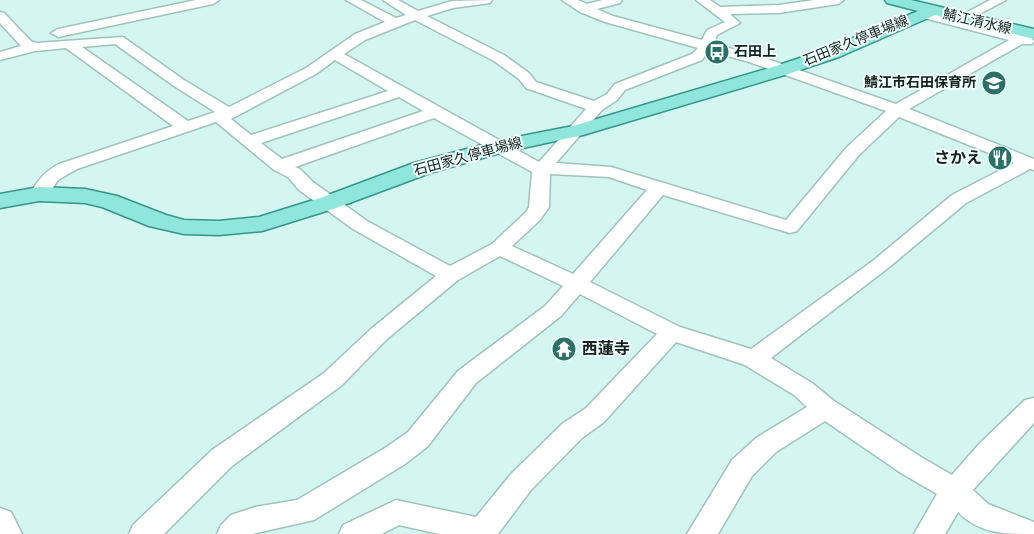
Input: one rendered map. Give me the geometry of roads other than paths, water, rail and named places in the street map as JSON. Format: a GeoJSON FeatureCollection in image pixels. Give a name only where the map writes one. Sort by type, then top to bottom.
{"type":"FeatureCollection","features":[{"type":"Feature","properties":{"kind":"main road","name":"鯖江清水線"},"geometry":{"type":"LineString","coordinates":[[892,0],[1030,39]]}},
{"type":"Feature","properties":{"kind":"main road","name":"石田家久停車場線"},"geometry":{"type":"LineString","coordinates":[[0,201],[39,194],[86,196],[109,201],[158,222],[171,225],[196,228],[262,224],[328,203],[422,168],[498,148],[576,131],[782,70],[833,53],[931,12]]}},
{"type":"Feature","properties":{"kind":"street"},"geometry":{"type":"LineString","coordinates":[[0,56],[29,44],[213,0]]}},
{"type":"Feature","properties":{"kind":"street"},"geometry":{"type":"LineString","coordinates":[[352,0],[395,22]]}},
{"type":"Feature","properties":{"kind":"street"},"geometry":{"type":"LineString","coordinates":[[389,0],[404,7],[415,16],[499,58],[526,76],[531,84],[596,107]]}},
{"type":"Feature","properties":{"kind":"street"},"geometry":{"type":"LineString","coordinates":[[39,194],[44,183],[53,174],[71,166],[228,113],[311,71],[360,37],[395,22],[452,5],[486,0]]}},
{"type":"Feature","properties":{"kind":"street"},"geometry":{"type":"LineString","coordinates":[[568,0],[584,9],[610,19],[754,59],[897,110],[1031,164]]}},
{"type":"Feature","properties":{"kind":"street"},"geometry":{"type":"LineString","coordinates":[[584,9],[616,0]]}},
{"type":"Feature","properties":{"kind":"street"},"geometry":{"type":"LineString","coordinates":[[144,534],[222,458],[332,379],[379,334],[450,275],[499,248],[539,207],[542,169],[596,107],[612,97],[620,87],[696,57],[706,46],[712,33],[734,23],[702,0]]}},
{"type":"Feature","properties":{"kind":"street"},"geometry":{"type":"LineString","coordinates":[[718,11],[779,9],[838,0]]}},
{"type":"Feature","properties":{"kind":"street"},"geometry":{"type":"LineString","coordinates":[[970,14],[1000,0]]}},
{"type":"Feature","properties":{"kind":"street"},"geometry":{"type":"LineString","coordinates":[[931,12],[945,9],[1034,28]]}},
{"type":"Feature","properties":{"kind":"street"},"geometry":{"type":"LineString","coordinates":[[0,16],[29,44],[69,44],[118,40],[179,83],[228,113]]}},
{"type":"Feature","properties":{"kind":"street"},"geometry":{"type":"LineString","coordinates":[[334,54],[498,148],[542,169],[612,172],[790,227],[853,151],[897,110],[1030,39]]}},
{"type":"Feature","properties":{"kind":"street"},"geometry":{"type":"LineString","coordinates":[[69,44],[186,128]]}},
{"type":"Feature","properties":{"kind":"street"},"geometry":{"type":"LineString","coordinates":[[249,141],[400,92]]}},
{"type":"Feature","properties":{"kind":"street"},"geometry":{"type":"LineString","coordinates":[[280,166],[436,112]]}},
{"type":"Feature","properties":{"kind":"street"},"geometry":{"type":"LineString","coordinates":[[228,113],[222,120],[280,166],[294,173],[306,186],[328,203],[360,225],[450,275]]}},
{"type":"Feature","properties":{"kind":"street"},"geometry":{"type":"LineString","coordinates":[[754,359],[881,264],[959,199],[1031,164]]}},
{"type":"Feature","properties":{"kind":"street"},"geometry":{"type":"LineString","coordinates":[[232,534],[242,524],[303,511],[395,456],[418,438],[466,376],[553,311],[659,188]]}},
{"type":"Feature","properties":{"kind":"street"},"geometry":{"type":"LineString","coordinates":[[499,248],[576,283],[672,332],[754,359],[803,389],[825,408],[911,465],[956,491],[977,513],[1030,534]]}},
{"type":"Feature","properties":{"kind":"street"},"geometry":{"type":"LineString","coordinates":[[354,534],[396,512],[483,531],[521,482],[572,431],[595,415],[672,332]]}},
{"type":"Feature","properties":{"kind":"street"},"geometry":{"type":"LineString","coordinates":[[929,534],[936,520],[956,491],[993,447],[1034,406]]}},
{"type":"Feature","properties":{"kind":"street"},"geometry":{"type":"LineString","coordinates":[[702,534],[742,468],[766,445],[825,408]]}},
{"type":"Feature","properties":{"kind":"street"},"geometry":{"type":"LineString","coordinates":[[0,521],[7,534]]}},
{"type":"Feature","properties":{"kind":"place","name":"石田上"},"geometry":{"type":"Point","coordinates":[717,52]}},
{"type":"Feature","properties":{"kind":"place","name":"鯖江市石田保育所"},"geometry":{"type":"Point","coordinates":[994,83]}},
{"type":"Feature","properties":{"kind":"place","name":"さかえ"},"geometry":{"type":"Point","coordinates":[1000,158]}},
{"type":"Feature","properties":{"kind":"place","name":"西蓮寺"},"geometry":{"type":"Point","coordinates":[564,349]}}]}
